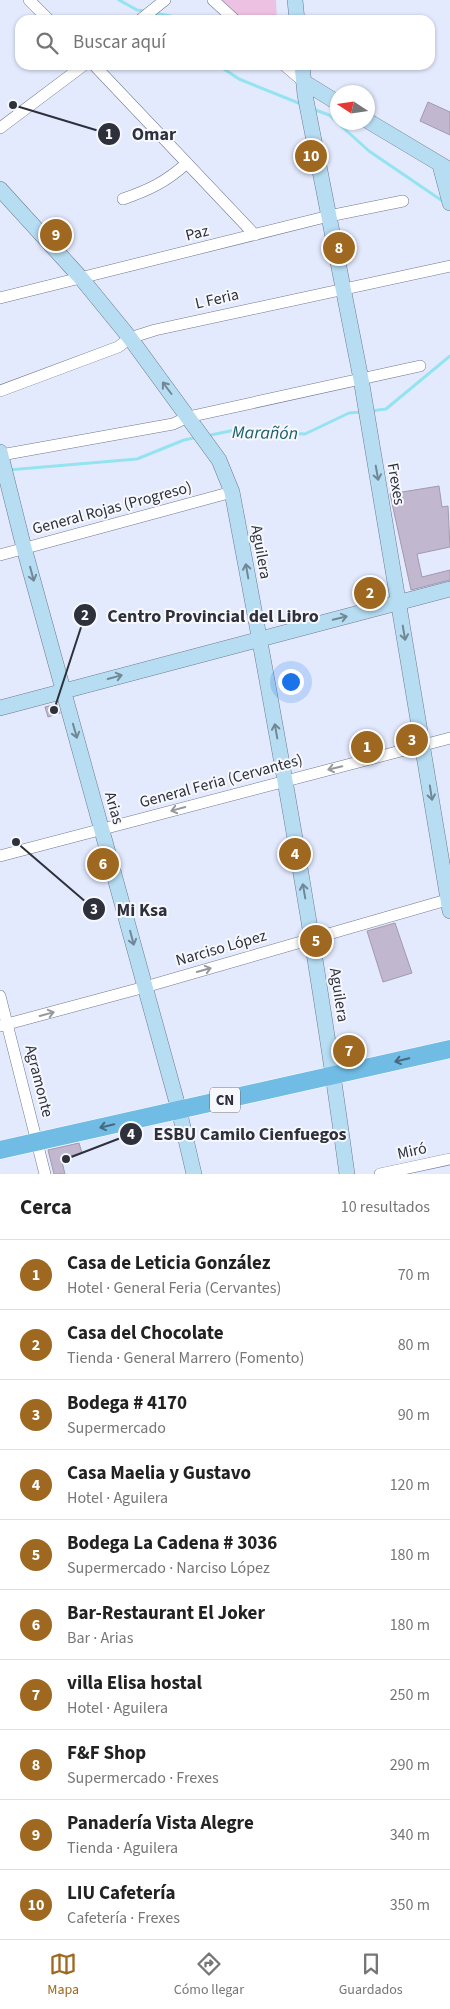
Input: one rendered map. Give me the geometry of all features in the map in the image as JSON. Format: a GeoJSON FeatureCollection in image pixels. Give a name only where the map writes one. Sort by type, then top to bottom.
{"type":"FeatureCollection","features":[{"type":"Feature","properties":{"kind":"main road","name":"CN"},"geometry":{"type":"LineString","coordinates":[[0,1150],[450,1049]]}},
{"type":"Feature","properties":{"kind":"street"},"geometry":{"type":"LineString","coordinates":[[29,0],[44,15]]}},
{"type":"Feature","properties":{"kind":"street"},"geometry":{"type":"LineString","coordinates":[[213,0],[230,15]]}},
{"type":"Feature","properties":{"kind":"street"},"geometry":{"type":"LineString","coordinates":[[295,0],[296,15]]}},
{"type":"Feature","properties":{"kind":"street"},"geometry":{"type":"LineString","coordinates":[[147,15],[161,3]]}},
{"type":"Feature","properties":{"kind":"street"},"geometry":{"type":"LineString","coordinates":[[0,128],[77,70]]}},
{"type":"Feature","properties":{"kind":"street"},"geometry":{"type":"LineString","coordinates":[[99,70],[255,235]]}},
{"type":"Feature","properties":{"kind":"street"},"geometry":{"type":"LineString","coordinates":[[288,70],[304,89],[330,100]]}},
{"type":"Feature","properties":{"kind":"street","name":"Frexes"},"geometry":{"type":"LineString","coordinates":[[302,70],[304,89],[361,379],[449,903]]}},
{"type":"Feature","properties":{"kind":"street"},"geometry":{"type":"LineString","coordinates":[[375,125],[445,167],[448,193]]}},
{"type":"Feature","properties":{"kind":"street"},"geometry":{"type":"LineString","coordinates":[[123,200],[152,189],[174,176],[187,163]]}},
{"type":"Feature","properties":{"kind":"street","name":"Aguilera"},"geometry":{"type":"LineString","coordinates":[[0,189],[81,278],[130,338],[219,460],[232,492],[312,939],[334,1076],[347,1174]]}},
{"type":"Feature","properties":{"kind":"street","name":"Paz"},"geometry":{"type":"LineString","coordinates":[[0,298],[329,216],[403,202]]}},
{"type":"Feature","properties":{"kind":"street","name":"L Feria"},"geometry":{"type":"LineString","coordinates":[[0,391],[118,347],[130,338],[155,330],[450,266]]}},
{"type":"Feature","properties":{"kind":"street"},"geometry":{"type":"LineString","coordinates":[[1,456],[192,422],[420,366]]}},
{"type":"Feature","properties":{"kind":"street","name":"Arias"},"geometry":{"type":"LineString","coordinates":[[1,456],[24,548],[179,1110],[194,1174]]}},
{"type":"Feature","properties":{"kind":"street","name":"General Rojas (Progreso)"},"geometry":{"type":"LineString","coordinates":[[0,554],[232,492]]}},
{"type":"Feature","properties":{"kind":"street"},"geometry":{"type":"LineString","coordinates":[[0,708],[450,589]]}},
{"type":"Feature","properties":{"kind":"street","name":"General Feria (Cervantes)"},"geometry":{"type":"LineString","coordinates":[[0,856],[450,738]]}},
{"type":"Feature","properties":{"kind":"street","name":"Narciso López"},"geometry":{"type":"LineString","coordinates":[[4,1025],[312,939],[449,903]]}},
{"type":"Feature","properties":{"kind":"street","name":"Agramonte"},"geometry":{"type":"LineString","coordinates":[[0,996],[4,1025],[45,1174]]}},
{"type":"Feature","properties":{"kind":"street","name":"Miró"},"geometry":{"type":"LineString","coordinates":[[380,1174],[450,1159]]}},
{"type":"Feature","properties":{"kind":"shaded area"},"geometry":{"type":"Polygon","coordinates":[[[219,0],[276,0],[277,15],[236,15],[219,0]]]}},
{"type":"Feature","properties":{"kind":"building"},"geometry":{"type":"Polygon","coordinates":[[[428,102],[450,112],[450,135],[420,121],[428,102]]]}},
{"type":"Feature","properties":{"kind":"building"},"geometry":{"type":"Polygon","coordinates":[[[439,486],[442,507],[448,506],[450,547],[417,554],[422,577],[450,570],[450,580],[411,590],[390,494],[439,486]]]}},
{"type":"Feature","properties":{"kind":"building"},"geometry":{"type":"Polygon","coordinates":[[[57,704],[60,713],[48,717],[45,707],[57,704]]]}},
{"type":"Feature","properties":{"kind":"building"},"geometry":{"type":"Polygon","coordinates":[[[395,923],[412,973],[383,982],[367,931],[395,923]]]}},
{"type":"Feature","properties":{"kind":"building"},"geometry":{"type":"Polygon","coordinates":[[[79,1143],[82,1153],[61,1158],[65,1174],[54,1174],[48,1150],[79,1143]]]}},
{"type":"Feature","properties":{"kind":"waterway"},"geometry":{"type":"LineString","coordinates":[[119,0],[137,10],[146,11]]}},
{"type":"Feature","properties":{"kind":"waterway"},"geometry":{"type":"LineString","coordinates":[[154,13],[165,15]]}},
{"type":"Feature","properties":{"kind":"waterway"},"geometry":{"type":"LineString","coordinates":[[226,70],[239,79],[301,104]]}},
{"type":"Feature","properties":{"kind":"waterway"},"geometry":{"type":"LineString","coordinates":[[313,109],[329,115],[369,151],[444,202]]}},
{"type":"Feature","properties":{"kind":"waterway","name":"Marañón"},"geometry":{"type":"LineString","coordinates":[[370,411],[386,409],[450,356]]}},
{"type":"Feature","properties":{"kind":"waterway","name":"Marañón"},"geometry":{"type":"LineString","coordinates":[[206,436],[235,430],[305,434],[349,413],[361,412]]}},
{"type":"Feature","properties":{"kind":"waterway","name":"Marañón"},"geometry":{"type":"LineString","coordinates":[[8,470],[137,459],[184,440],[198,437]]}},
{"type":"Feature","properties":{"kind":"place","name":"Omar"},"geometry":{"type":"Point","coordinates":[13,105]}},
{"type":"Feature","properties":{"kind":"place","name":"LIU Cafetería"},"geometry":{"type":"Point","coordinates":[311,156]}},
{"type":"Feature","properties":{"kind":"place","name":"Panadería Vista Alegre"},"geometry":{"type":"Point","coordinates":[56,235]}},
{"type":"Feature","properties":{"kind":"place","name":"F&F Shop"},"geometry":{"type":"Point","coordinates":[339,248]}},
{"type":"Feature","properties":{"kind":"place","name":"Casa del Chocolate"},"geometry":{"type":"Point","coordinates":[370,593]}},
{"type":"Feature","properties":{"kind":"place","name":"Centro Provincial del Libro"},"geometry":{"type":"Point","coordinates":[54,710]}},
{"type":"Feature","properties":{"kind":"place","name":"Bodega # 4170"},"geometry":{"type":"Point","coordinates":[412,740]}},
{"type":"Feature","properties":{"kind":"place","name":"Casa de Leticia González"},"geometry":{"type":"Point","coordinates":[367,747]}},
{"type":"Feature","properties":{"kind":"place","name":"Mi Ksa"},"geometry":{"type":"Point","coordinates":[16,842]}},
{"type":"Feature","properties":{"kind":"place","name":"Casa Maelia y Gustavo"},"geometry":{"type":"Point","coordinates":[295,854]}},
{"type":"Feature","properties":{"kind":"place","name":"Bar-Restaurant El Joker"},"geometry":{"type":"Point","coordinates":[103,864]}},
{"type":"Feature","properties":{"kind":"place","name":"Bodega La Cadena # 3036"},"geometry":{"type":"Point","coordinates":[316,941]}},
{"type":"Feature","properties":{"kind":"place","name":"villa Elisa hostal"},"geometry":{"type":"Point","coordinates":[349,1051]}},
{"type":"Feature","properties":{"kind":"place","name":"ESBU Camilo Cienfuegos"},"geometry":{"type":"Point","coordinates":[66,1159]}}]}
